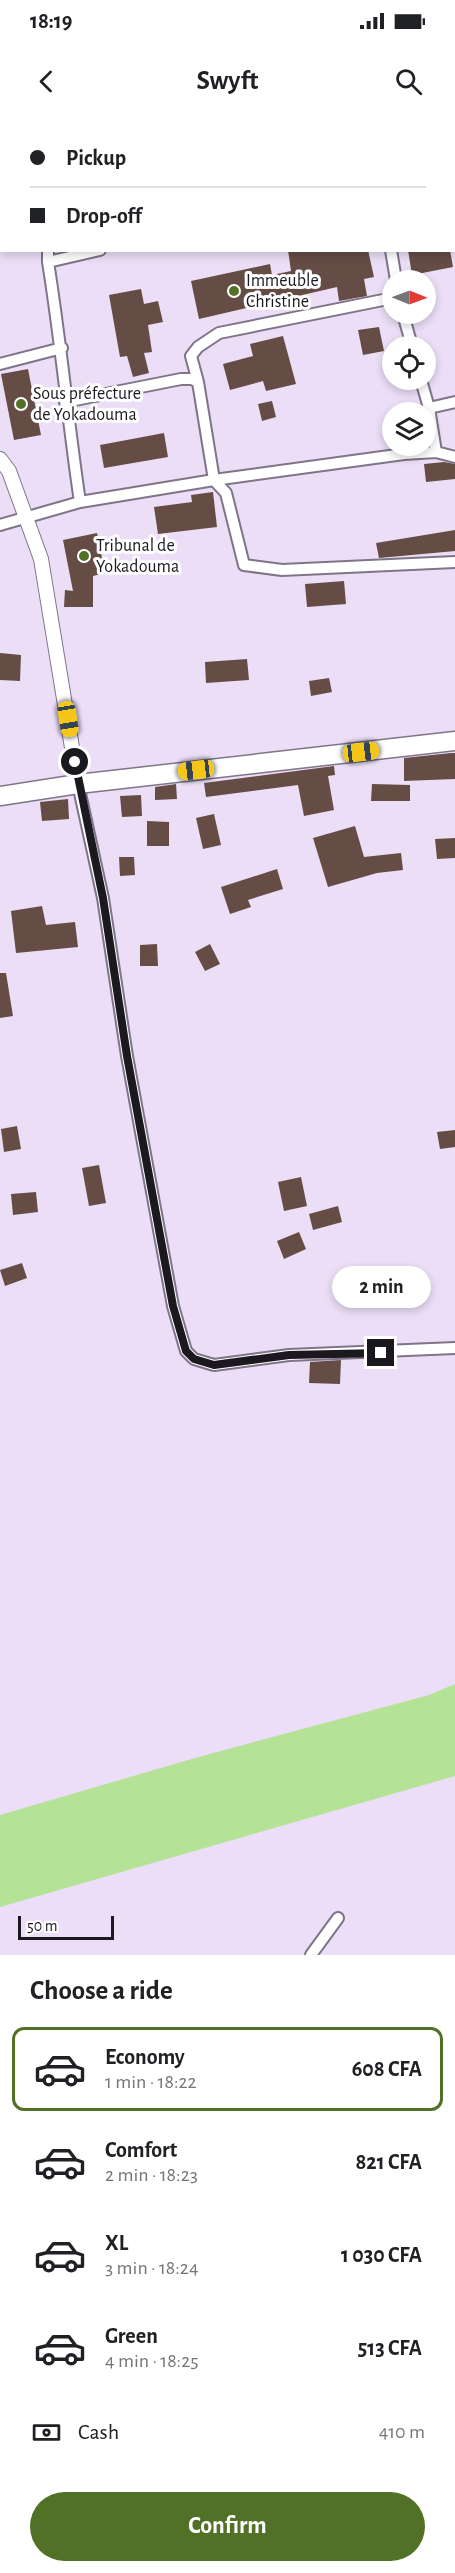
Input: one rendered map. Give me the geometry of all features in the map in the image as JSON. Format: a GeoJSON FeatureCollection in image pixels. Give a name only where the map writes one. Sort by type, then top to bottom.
{"type":"FeatureCollection","features":[{"type":"Feature","properties":{"kind":"highway"},"geometry":{"type":"LineString","coordinates":[[0,796],[78,784],[455,741]]}},
{"type":"Feature","properties":{"kind":"street"},"geometry":{"type":"LineString","coordinates":[[48,252],[80,502]]}},
{"type":"Feature","properties":{"kind":"street"},"geometry":{"type":"LineString","coordinates":[[48,262],[91,252]]}},
{"type":"Feature","properties":{"kind":"street"},"geometry":{"type":"LineString","coordinates":[[391,252],[394,270]]}},
{"type":"Feature","properties":{"kind":"street"},"geometry":{"type":"LineString","coordinates":[[382,300],[219,333],[198,346],[191,356],[198,382],[214,480],[226,493],[244,565],[282,570],[455,562]]}},
{"type":"Feature","properties":{"kind":"street"},"geometry":{"type":"LineString","coordinates":[[0,364],[62,348]]}},
{"type":"Feature","properties":{"kind":"street"},"geometry":{"type":"LineString","coordinates":[[66,402],[181,379],[192,379],[198,382]]}},
{"type":"Feature","properties":{"kind":"street"},"geometry":{"type":"LineString","coordinates":[[436,406],[455,402]]}},
{"type":"Feature","properties":{"kind":"street"},"geometry":{"type":"LineString","coordinates":[[436,452],[455,457]]}},
{"type":"Feature","properties":{"kind":"street"},"geometry":{"type":"LineString","coordinates":[[0,525],[80,502],[214,480],[389,456]]}},
{"type":"Feature","properties":{"kind":"street"},"geometry":{"type":"LineString","coordinates":[[0,459],[9,471],[41,559],[78,784],[103,898],[127,1056],[173,1306],[186,1351],[194,1359],[214,1365],[289,1355],[455,1348]]}},
{"type":"Feature","properties":{"kind":"street"},"geometry":{"type":"LineString","coordinates":[[311,1955],[338,1918]]}},
{"type":"Feature","properties":{"kind":"green space"},"geometry":{"type":"Polygon","coordinates":[[[455,1684],[455,1776],[0,1907],[0,1815],[195,1758],[429,1695],[455,1684]]]}},
{"type":"Feature","properties":{"kind":"building"},"geometry":{"type":"Polygon","coordinates":[[[288,252],[368,252],[374,277],[364,279],[367,296],[339,301],[337,287],[199,319],[191,281],[270,264],[272,275],[291,271],[288,252]]]}},
{"type":"Feature","properties":{"kind":"building"},"geometry":{"type":"Polygon","coordinates":[[[408,252],[450,252],[453,267],[436,270],[411,270],[408,252]]]}},
{"type":"Feature","properties":{"kind":"building"},"geometry":{"type":"Polygon","coordinates":[[[141,289],[144,304],[158,301],[163,322],[148,325],[152,352],[144,353],[149,373],[133,377],[127,356],[120,357],[109,295],[141,289]]]}},
{"type":"Feature","properties":{"kind":"building"},"geometry":{"type":"Polygon","coordinates":[[[379,327],[382,351],[363,355],[358,330],[379,327]]]}},
{"type":"Feature","properties":{"kind":"building"},"geometry":{"type":"Polygon","coordinates":[[[283,336],[296,384],[266,391],[263,381],[230,390],[223,364],[253,356],[250,344],[283,336]]]}},
{"type":"Feature","properties":{"kind":"building","name":"Sous préfecture de Yokadouma"},"geometry":{"type":"Polygon","coordinates":[[[28,369],[41,435],[14,440],[1,374],[28,369]]]}},
{"type":"Feature","properties":{"kind":"building"},"geometry":{"type":"Polygon","coordinates":[[[272,401],[276,417],[262,421],[258,404],[272,401]]]}},
{"type":"Feature","properties":{"kind":"building"},"geometry":{"type":"Polygon","coordinates":[[[164,433],[168,457],[104,468],[100,445],[164,433]]]}},
{"type":"Feature","properties":{"kind":"building"},"geometry":{"type":"Polygon","coordinates":[[[444,462],[455,464],[455,479],[426,482],[424,464],[444,462]]]}},
{"type":"Feature","properties":{"kind":"building"},"geometry":{"type":"Polygon","coordinates":[[[213,492],[217,527],[158,534],[154,507],[192,502],[191,495],[213,492]]]}},
{"type":"Feature","properties":{"kind":"building"},"geometry":{"type":"Polygon","coordinates":[[[455,530],[455,551],[379,558],[376,543],[455,530]]]}},
{"type":"Feature","properties":{"kind":"building","name":"Tribunal de Yokadouma"},"geometry":{"type":"Polygon","coordinates":[[[97,533],[105,573],[93,576],[93,607],[64,607],[65,590],[73,591],[63,540],[97,533]]]}},
{"type":"Feature","properties":{"kind":"building"},"geometry":{"type":"Polygon","coordinates":[[[344,581],[346,604],[307,607],[305,584],[344,581]]]}},
{"type":"Feature","properties":{"kind":"building"},"geometry":{"type":"Polygon","coordinates":[[[0,653],[21,655],[20,681],[0,680],[0,653]]]}},
{"type":"Feature","properties":{"kind":"building"},"geometry":{"type":"Polygon","coordinates":[[[247,659],[249,680],[206,683],[205,662],[247,659]]]}},
{"type":"Feature","properties":{"kind":"building"},"geometry":{"type":"Polygon","coordinates":[[[329,678],[332,692],[311,696],[309,681],[329,678]]]}},
{"type":"Feature","properties":{"kind":"building"},"geometry":{"type":"Polygon","coordinates":[[[455,753],[455,779],[404,781],[404,758],[455,753]]]}},
{"type":"Feature","properties":{"kind":"building"},"geometry":{"type":"Polygon","coordinates":[[[334,766],[335,775],[328,776],[334,810],[304,816],[298,785],[206,797],[204,783],[334,766]]]}},
{"type":"Feature","properties":{"kind":"building"},"geometry":{"type":"Polygon","coordinates":[[[176,784],[177,799],[155,800],[155,787],[176,784]]]}},
{"type":"Feature","properties":{"kind":"building"},"geometry":{"type":"Polygon","coordinates":[[[372,784],[410,785],[410,801],[371,801],[372,784]]]}},
{"type":"Feature","properties":{"kind":"building"},"geometry":{"type":"Polygon","coordinates":[[[141,795],[142,816],[122,817],[120,796],[141,795]]]}},
{"type":"Feature","properties":{"kind":"building"},"geometry":{"type":"Polygon","coordinates":[[[68,799],[69,819],[42,821],[40,802],[68,799]]]}},
{"type":"Feature","properties":{"kind":"building"},"geometry":{"type":"Polygon","coordinates":[[[214,814],[221,845],[203,849],[196,818],[214,814]]]}},
{"type":"Feature","properties":{"kind":"building"},"geometry":{"type":"Polygon","coordinates":[[[147,821],[169,822],[169,846],[147,846],[147,821]]]}},
{"type":"Feature","properties":{"kind":"building"},"geometry":{"type":"Polygon","coordinates":[[[355,826],[364,857],[401,853],[403,870],[377,873],[328,887],[313,838],[355,826]]]}},
{"type":"Feature","properties":{"kind":"building"},"geometry":{"type":"Polygon","coordinates":[[[455,838],[455,858],[437,859],[435,839],[455,838]]]}},
{"type":"Feature","properties":{"kind":"building"},"geometry":{"type":"Polygon","coordinates":[[[119,857],[134,857],[135,875],[120,876],[119,857]]]}},
{"type":"Feature","properties":{"kind":"building"},"geometry":{"type":"Polygon","coordinates":[[[277,869],[283,889],[248,900],[251,907],[230,914],[221,887],[277,869]]]}},
{"type":"Feature","properties":{"kind":"building"},"geometry":{"type":"Polygon","coordinates":[[[42,906],[46,925],[75,922],[78,947],[16,953],[11,911],[42,906]]]}},
{"type":"Feature","properties":{"kind":"building"},"geometry":{"type":"Polygon","coordinates":[[[157,944],[158,966],[140,966],[140,945],[157,944]]]}},
{"type":"Feature","properties":{"kind":"building"},"geometry":{"type":"Polygon","coordinates":[[[210,944],[220,964],[205,971],[195,952],[210,944]]]}},
{"type":"Feature","properties":{"kind":"building"},"geometry":{"type":"Polygon","coordinates":[[[0,973],[6,973],[13,1016],[0,1018],[0,973]]]}},
{"type":"Feature","properties":{"kind":"building"},"geometry":{"type":"Polygon","coordinates":[[[17,1126],[21,1149],[4,1152],[1,1129],[17,1126]]]}},
{"type":"Feature","properties":{"kind":"building"},"geometry":{"type":"Polygon","coordinates":[[[455,1130],[455,1147],[440,1149],[437,1132],[455,1130]]]}},
{"type":"Feature","properties":{"kind":"building"},"geometry":{"type":"Polygon","coordinates":[[[99,1165],[106,1203],[89,1206],[82,1168],[99,1165]]]}},
{"type":"Feature","properties":{"kind":"building"},"geometry":{"type":"Polygon","coordinates":[[[301,1177],[307,1206],[284,1211],[278,1182],[301,1177]]]}},
{"type":"Feature","properties":{"kind":"building"},"geometry":{"type":"Polygon","coordinates":[[[36,1192],[38,1212],[13,1215],[11,1194],[36,1192]]]}},
{"type":"Feature","properties":{"kind":"building"},"geometry":{"type":"Polygon","coordinates":[[[338,1206],[342,1222],[313,1230],[309,1214],[338,1206]]]}},
{"type":"Feature","properties":{"kind":"building"},"geometry":{"type":"Polygon","coordinates":[[[299,1232],[306,1249],[284,1259],[277,1241],[299,1232]]]}},
{"type":"Feature","properties":{"kind":"building"},"geometry":{"type":"Polygon","coordinates":[[[22,1263],[27,1278],[5,1286],[0,1270],[22,1263]]]}},
{"type":"Feature","properties":{"kind":"building"},"geometry":{"type":"Polygon","coordinates":[[[341,1360],[340,1384],[309,1383],[310,1362],[341,1360]]]}},
{"type":"Feature","properties":{"kind":"place","name":"Immeuble Christine"},"geometry":{"type":"Point","coordinates":[234,291]}},
{"type":"Feature","properties":{"kind":"place","name":"Sous préfecture de Yokadouma"},"geometry":{"type":"Point","coordinates":[21,404]}},
{"type":"Feature","properties":{"kind":"place","name":"Tribunal de Yokadouma"},"geometry":{"type":"Point","coordinates":[84,556]}},
{"type":"Feature","properties":{"kind":"route"},"geometry":{"type":"LineString","coordinates":[[75,762],[103,898],[127,1056],[173,1306],[186,1351],[194,1359],[214,1365],[289,1355],[381,1353]]}}]}
